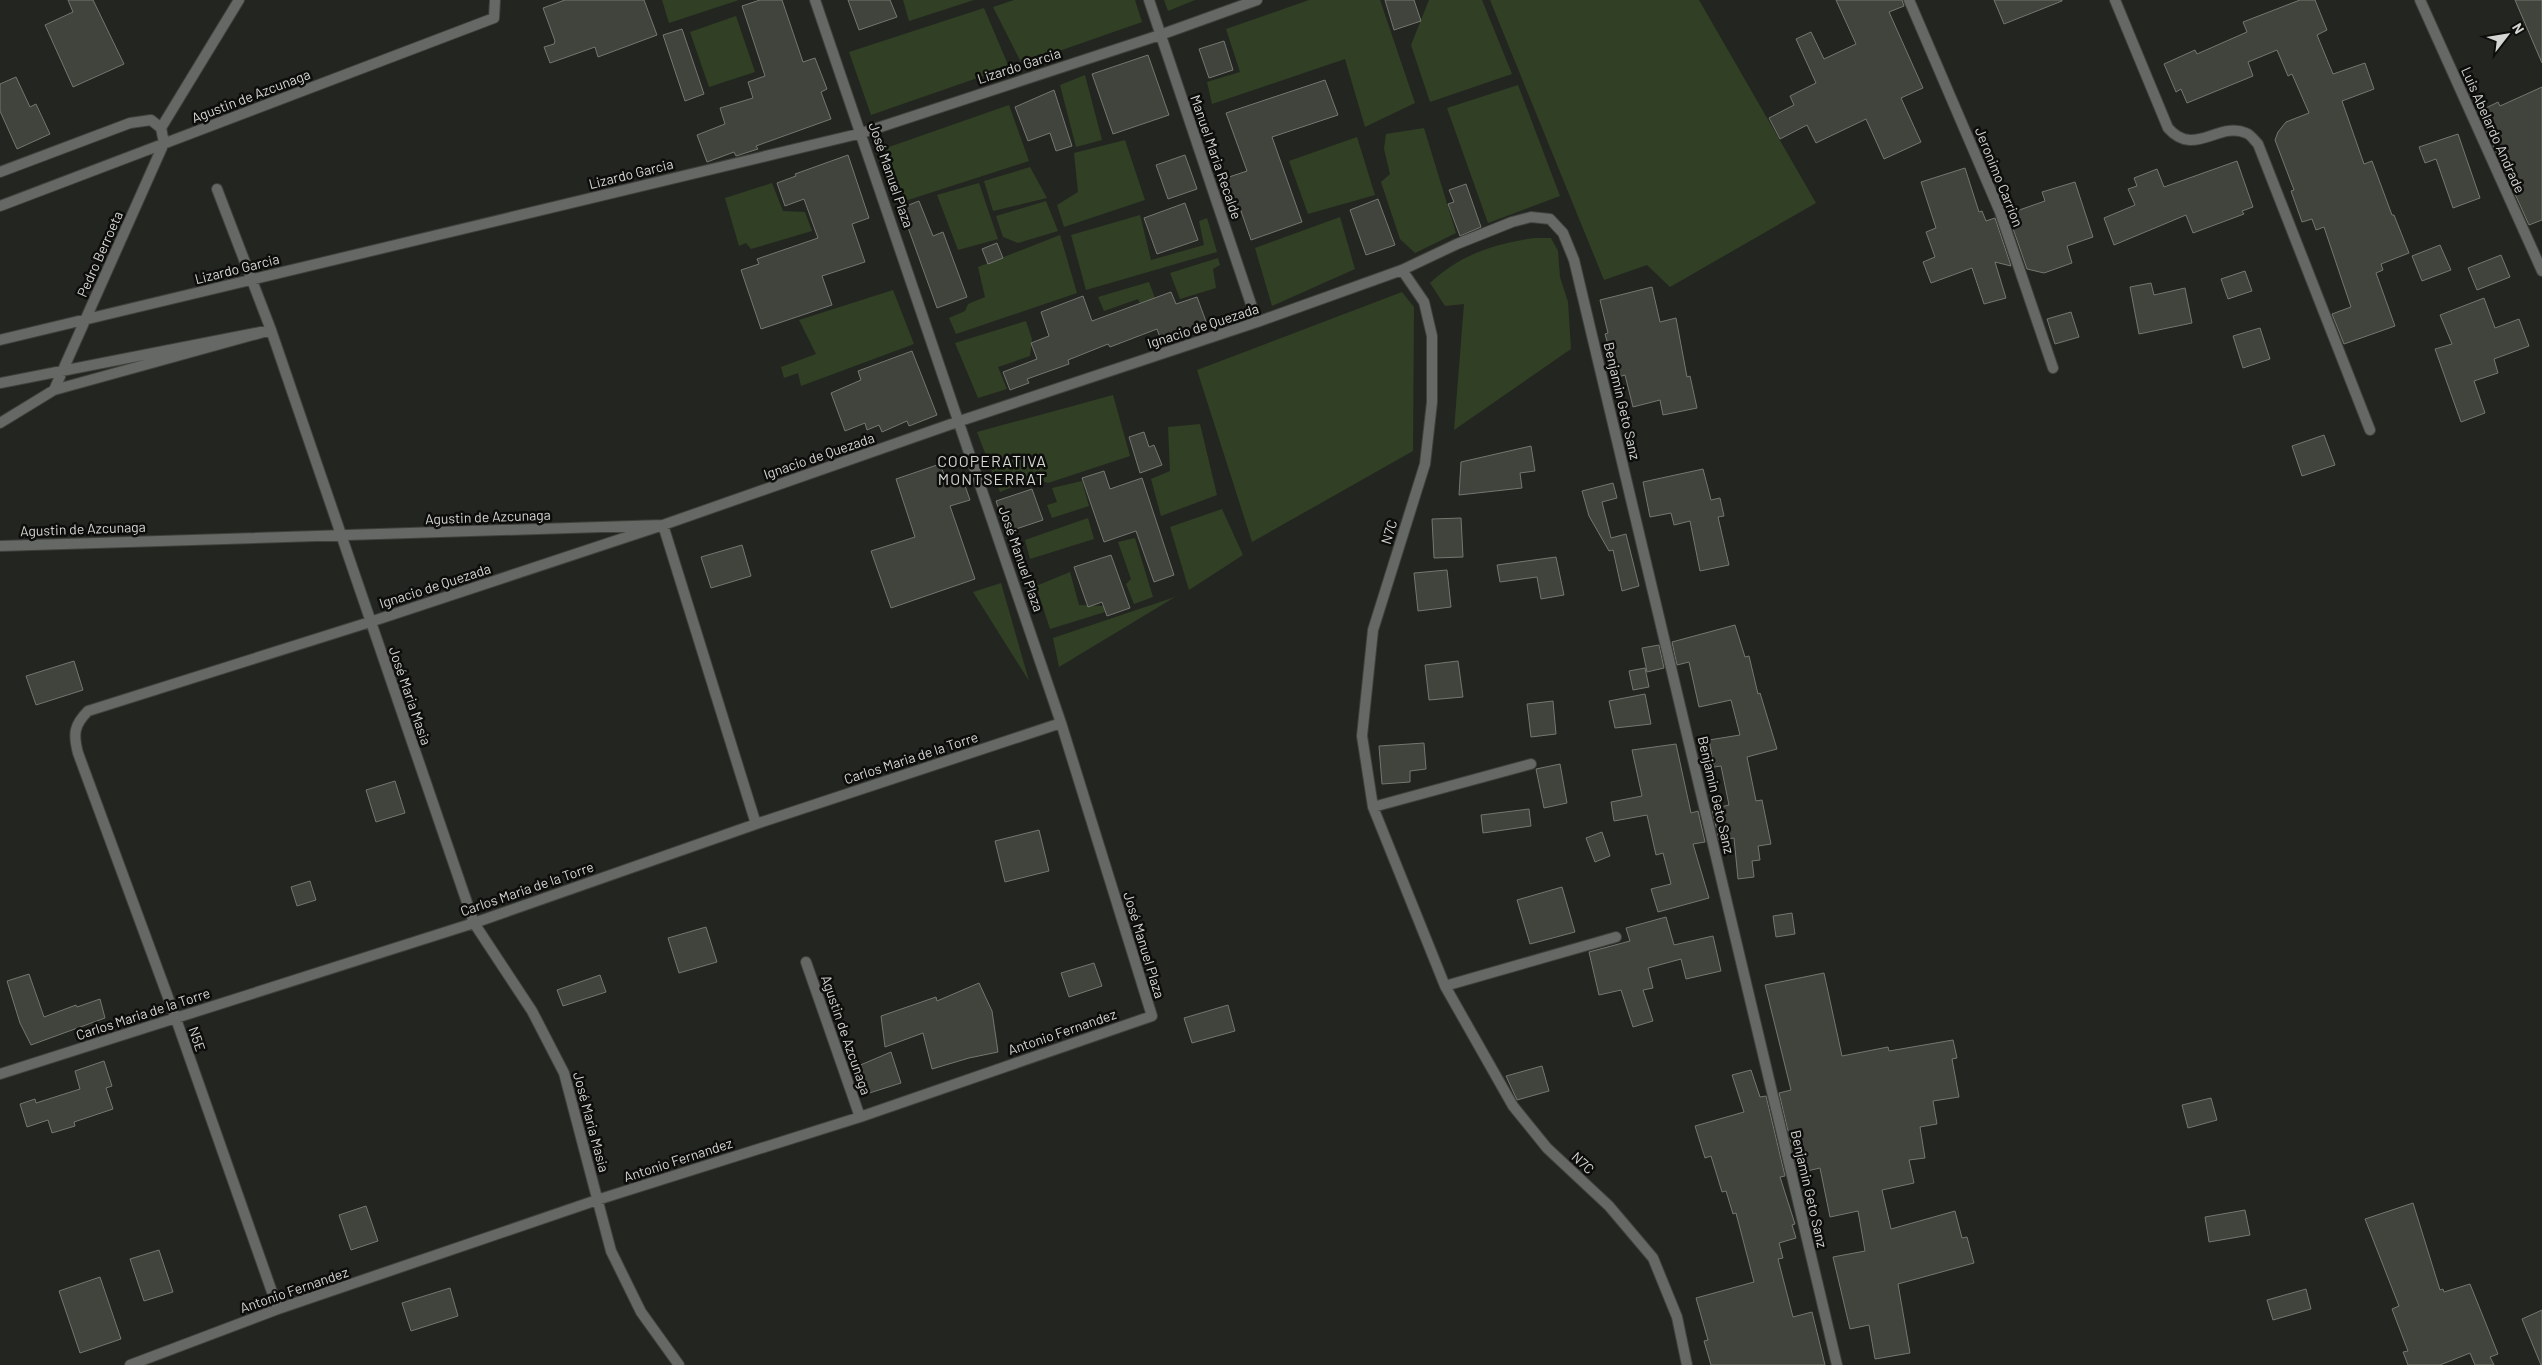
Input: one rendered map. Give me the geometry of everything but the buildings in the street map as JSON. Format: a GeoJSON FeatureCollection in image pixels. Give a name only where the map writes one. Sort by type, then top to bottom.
{"type":"FeatureCollection","features":[{"type":"Feature","properties":{"kind":"street"},"geometry":{"type":"LineString","coordinates":[[161,128],[239,0]]}},
{"type":"Feature","properties":{"kind":"street","name":"Agustin de Azcunaga"},"geometry":{"type":"LineString","coordinates":[[0,206],[494,18],[495,0]]}},
{"type":"Feature","properties":{"kind":"street","name":"José Manuel Plaza"},"geometry":{"type":"LineString","coordinates":[[815,0],[1062,723],[1152,1016]]}},
{"type":"Feature","properties":{"kind":"street","name":"Manuel Maria Recalde"},"geometry":{"type":"LineString","coordinates":[[1149,0],[1258,322]]}},
{"type":"Feature","properties":{"kind":"street","name":"Lizardo Garcia"},"geometry":{"type":"LineString","coordinates":[[0,340],[862,133],[1160,35],[1258,0]]}},
{"type":"Feature","properties":{"kind":"street","name":"Jeronimo Carrion"},"geometry":{"type":"LineString","coordinates":[[1908,0],[2000,212],[2053,368]]}},
{"type":"Feature","properties":{"kind":"street"},"geometry":{"type":"LineString","coordinates":[[2115,0],[2168,128],[2177,138],[2190,141],[2233,131],[2247,133],[2258,144],[2370,430]]}},
{"type":"Feature","properties":{"kind":"street","name":"Luis Abelardo Andrade"},"geometry":{"type":"LineString","coordinates":[[2420,0],[2542,271]]}},
{"type":"Feature","properties":{"kind":"street"},"geometry":{"type":"LineString","coordinates":[[0,172],[130,123],[151,120],[161,128],[164,143]]}},
{"type":"Feature","properties":{"kind":"street","name":"Pedro Berroeta"},"geometry":{"type":"LineString","coordinates":[[54,390],[164,143]]}},
{"type":"Feature","properties":{"kind":"street","name":"José Maria Masia"},"geometry":{"type":"LineString","coordinates":[[217,189],[270,330],[474,922],[532,1011],[564,1073],[611,1251],[636,1303],[679,1365]]}},
{"type":"Feature","properties":{"kind":"street","name":"Ignacio de Quezada"},"geometry":{"type":"LineString","coordinates":[[77,722],[88,711],[370,622],[663,525],[960,421],[1258,322],[1402,270],[1457,244],[1531,217],[1550,219],[1563,233]]}},
{"type":"Feature","properties":{"kind":"street","name":"Benjamin Geto Sanz"},"geometry":{"type":"LineString","coordinates":[[1563,233],[1577,269],[1837,1365]]}},
{"type":"Feature","properties":{"kind":"street","name":"N7C"},"geometry":{"type":"LineString","coordinates":[[1402,270],[1424,302],[1432,336],[1432,402],[1425,464],[1373,630],[1362,736],[1373,807],[1445,986],[1513,1106],[1547,1148],[1609,1206],[1653,1258],[1677,1317],[1687,1365]]}},
{"type":"Feature","properties":{"kind":"street"},"geometry":{"type":"LineString","coordinates":[[0,383],[270,330]]}},
{"type":"Feature","properties":{"kind":"street"},"geometry":{"type":"LineString","coordinates":[[0,423],[54,390],[270,330]]}},
{"type":"Feature","properties":{"kind":"street"},"geometry":{"type":"LineString","coordinates":[[663,525],[756,824]]}},
{"type":"Feature","properties":{"kind":"street","name":"Agustin de Azcunaga"},"geometry":{"type":"LineString","coordinates":[[0,546],[663,525]]}},
{"type":"Feature","properties":{"kind":"street","name":"N5E"},"geometry":{"type":"LineString","coordinates":[[77,722],[74,736],[78,753],[176,1019],[278,1309]]}},
{"type":"Feature","properties":{"kind":"street","name":"Carlos Maria de la Torre"},"geometry":{"type":"LineString","coordinates":[[0,1074],[474,922],[756,824],[1062,723]]}},
{"type":"Feature","properties":{"kind":"street"},"geometry":{"type":"LineString","coordinates":[[1373,807],[1531,764]]}},
{"type":"Feature","properties":{"kind":"street"},"geometry":{"type":"LineString","coordinates":[[1445,986],[1616,937]]}},
{"type":"Feature","properties":{"kind":"street","name":"Agustin de Azcunaga"},"geometry":{"type":"LineString","coordinates":[[806,962],[860,1117]]}},
{"type":"Feature","properties":{"kind":"street","name":"Antonio Fernandez"},"geometry":{"type":"LineString","coordinates":[[130,1365],[278,1309],[597,1200],[860,1117],[1152,1016]]}},
{"type":"Feature","properties":{"kind":"green space"},"geometry":{"type":"Polygon","coordinates":[[[662,0],[739,0],[669,23],[662,0]]]}},
{"type":"Feature","properties":{"kind":"green space"},"geometry":{"type":"Polygon","coordinates":[[[903,0],[974,0],[909,21],[903,0]]]}},
{"type":"Feature","properties":{"kind":"green space"},"geometry":{"type":"Polygon","coordinates":[[[1014,0],[1135,0],[1142,22],[1022,64],[993,7],[1014,0]]]}},
{"type":"Feature","properties":{"kind":"green space"},"geometry":{"type":"Polygon","coordinates":[[[1164,0],[1195,0],[1168,11],[1164,0]]]}},
{"type":"Feature","properties":{"kind":"green space"},"geometry":{"type":"Polygon","coordinates":[[[1309,0],[1380,0],[1415,103],[1365,127],[1345,59],[1212,104],[1207,82],[1240,72],[1226,29],[1309,0]]]}},
{"type":"Feature","properties":{"kind":"green space"},"geometry":{"type":"Polygon","coordinates":[[[1429,0],[1482,0],[1512,74],[1430,102],[1411,45],[1429,0]]]}},
{"type":"Feature","properties":{"kind":"green space"},"geometry":{"type":"Polygon","coordinates":[[[1490,0],[1699,0],[1816,203],[1670,287],[1647,265],[1604,280],[1490,0]]]}},
{"type":"Feature","properties":{"kind":"green space"},"geometry":{"type":"Polygon","coordinates":[[[984,8],[1009,67],[871,115],[849,52],[984,8]]]}},
{"type":"Feature","properties":{"kind":"green space"},"geometry":{"type":"Polygon","coordinates":[[[736,16],[755,72],[709,87],[690,32],[736,16]]]}},
{"type":"Feature","properties":{"kind":"green space"},"geometry":{"type":"Polygon","coordinates":[[[1085,75],[1102,140],[1076,147],[1060,85],[1085,75]]]}},
{"type":"Feature","properties":{"kind":"green space"},"geometry":{"type":"Polygon","coordinates":[[[1518,85],[1560,196],[1488,223],[1447,108],[1518,85]]]}},
{"type":"Feature","properties":{"kind":"green space"},"geometry":{"type":"Polygon","coordinates":[[[1009,105],[1029,161],[905,201],[886,148],[1009,105]]]}},
{"type":"Feature","properties":{"kind":"green space"},"geometry":{"type":"Polygon","coordinates":[[[1424,128],[1456,233],[1415,253],[1400,239],[1381,182],[1390,174],[1384,149],[1386,134],[1424,128]]]}},
{"type":"Feature","properties":{"kind":"green space"},"geometry":{"type":"Polygon","coordinates":[[[1357,137],[1375,195],[1308,214],[1289,161],[1357,137]]]}},
{"type":"Feature","properties":{"kind":"green space"},"geometry":{"type":"Polygon","coordinates":[[[1125,140],[1145,200],[1064,227],[1057,205],[1078,192],[1074,153],[1125,140]]]}},
{"type":"Feature","properties":{"kind":"green space"},"geometry":{"type":"Polygon","coordinates":[[[1030,167],[1047,198],[993,211],[984,181],[1030,167]]]}},
{"type":"Feature","properties":{"kind":"green space"},"geometry":{"type":"Polygon","coordinates":[[[772,183],[783,211],[805,212],[812,231],[751,249],[746,243],[739,246],[725,198],[772,183]]]}},
{"type":"Feature","properties":{"kind":"green space"},"geometry":{"type":"Polygon","coordinates":[[[979,183],[998,239],[958,250],[937,195],[979,183]]]}},
{"type":"Feature","properties":{"kind":"green space"},"geometry":{"type":"Polygon","coordinates":[[[1046,201],[1058,231],[1018,243],[1003,237],[996,216],[1046,201]]]}},
{"type":"Feature","properties":{"kind":"green space"},"geometry":{"type":"Polygon","coordinates":[[[1140,215],[1151,260],[1204,245],[1199,221],[1207,218],[1217,252],[1086,290],[1071,235],[1140,215]]]}},
{"type":"Feature","properties":{"kind":"green space"},"geometry":{"type":"Polygon","coordinates":[[[1340,217],[1355,269],[1272,306],[1255,248],[1340,217]]]}},
{"type":"Feature","properties":{"kind":"green space"},"geometry":{"type":"Polygon","coordinates":[[[1060,235],[1077,293],[956,334],[949,318],[965,311],[968,304],[985,297],[978,267],[1060,235]]]}},
{"type":"Feature","properties":{"kind":"green space"},"geometry":{"type":"Polygon","coordinates":[[[1534,238],[1551,238],[1558,251],[1560,277],[1568,302],[1571,349],[1454,430],[1464,304],[1445,306],[1430,283],[1453,265],[1478,252],[1491,247],[1534,238]]]}},
{"type":"Feature","properties":{"kind":"green space"},"geometry":{"type":"Polygon","coordinates":[[[1218,258],[1220,265],[1213,269],[1216,288],[1180,299],[1170,273],[1218,258]]]}},
{"type":"Feature","properties":{"kind":"green space"},"geometry":{"type":"Polygon","coordinates":[[[1149,282],[1159,309],[1145,314],[1138,299],[1104,311],[1098,297],[1149,282]]]}},
{"type":"Feature","properties":{"kind":"green space"},"geometry":{"type":"Polygon","coordinates":[[[893,290],[914,344],[801,386],[798,373],[784,378],[781,367],[816,354],[799,320],[893,290]]]}},
{"type":"Feature","properties":{"kind":"green space"},"geometry":{"type":"Polygon","coordinates":[[[1402,292],[1414,307],[1413,451],[1252,542],[1197,370],[1402,292]]]}},
{"type":"Feature","properties":{"kind":"green space"},"geometry":{"type":"Polygon","coordinates":[[[1026,321],[1032,339],[1030,356],[998,367],[1007,389],[978,398],[955,343],[1026,321]]]}},
{"type":"Feature","properties":{"kind":"green space"},"geometry":{"type":"Polygon","coordinates":[[[1113,395],[1130,456],[1048,483],[1035,478],[1000,492],[977,432],[1113,395]]]}},
{"type":"Feature","properties":{"kind":"green space"},"geometry":{"type":"Polygon","coordinates":[[[1200,424],[1217,495],[1161,516],[1151,479],[1170,471],[1168,427],[1200,424]]]}},
{"type":"Feature","properties":{"kind":"green space"},"geometry":{"type":"Polygon","coordinates":[[[1082,481],[1089,506],[1052,518],[1047,505],[1057,502],[1052,488],[1082,481]]]}},
{"type":"Feature","properties":{"kind":"green space"},"geometry":{"type":"Polygon","coordinates":[[[1222,509],[1243,555],[1189,590],[1170,527],[1222,509]]]}},
{"type":"Feature","properties":{"kind":"green space"},"geometry":{"type":"Polygon","coordinates":[[[1088,518],[1094,539],[1030,559],[1025,540],[1088,518]]]}},
{"type":"Feature","properties":{"kind":"green space"},"geometry":{"type":"Polygon","coordinates":[[[1135,538],[1153,597],[1134,604],[1126,584],[1131,579],[1118,542],[1135,538]]]}},
{"type":"Feature","properties":{"kind":"green space"},"geometry":{"type":"Polygon","coordinates":[[[1070,572],[1079,605],[1104,606],[1105,612],[1050,629],[1036,586],[1070,572]]]}},
{"type":"Feature","properties":{"kind":"green space"},"geometry":{"type":"Polygon","coordinates":[[[1001,583],[1029,681],[973,592],[1001,583]]]}},
{"type":"Feature","properties":{"kind":"green space"},"geometry":{"type":"Polygon","coordinates":[[[1175,597],[1059,667],[1053,638],[1175,597]]]}},
{"type":"Feature","properties":{"kind":"district","name":"COOPERATIVA MONTSERRAT"},"geometry":{"type":"Point","coordinates":[992,470]}}]}
